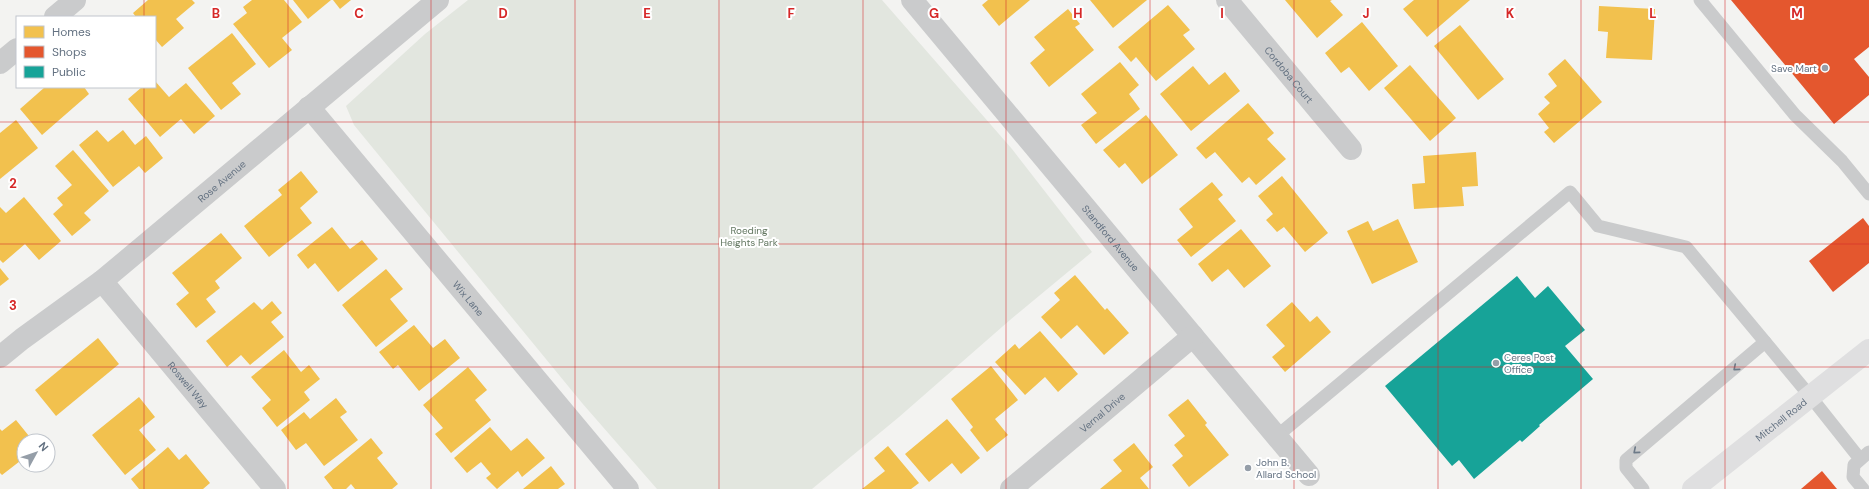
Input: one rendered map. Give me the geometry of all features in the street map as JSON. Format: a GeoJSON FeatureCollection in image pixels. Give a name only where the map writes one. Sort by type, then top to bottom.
{"type":"FeatureCollection","features":[{"type":"Feature","properties":{"kind":"street"},"geometry":{"type":"LineString","coordinates":[[56,16],[76,0]]}},
{"type":"Feature","properties":{"kind":"street","name":"Rose Avenue"},"geometry":{"type":"LineString","coordinates":[[0,357],[22,339],[102,281],[438,0]]}},
{"type":"Feature","properties":{"kind":"street","name":"Standford Avenue"},"geometry":{"type":"LineString","coordinates":[[912,0],[1309,475]]}},
{"type":"Feature","properties":{"kind":"street","name":"Cordoba Court"},"geometry":{"type":"LineString","coordinates":[[1227,0],[1351,149]]}},
{"type":"Feature","properties":{"kind":"street"},"geometry":{"type":"LineString","coordinates":[[0,63],[16,50]]}},
{"type":"Feature","properties":{"kind":"street","name":"Wix Lane"},"geometry":{"type":"LineString","coordinates":[[309,107],[628,489]]}},
{"type":"Feature","properties":{"kind":"street","name":"Roswell Way"},"geometry":{"type":"LineString","coordinates":[[102,281],[275,489]]}},
{"type":"Feature","properties":{"kind":"street","name":"Vernal Drive"},"geometry":{"type":"LineString","coordinates":[[1011,489],[1193,336]]}},
{"type":"Feature","properties":{"kind":"street","name":"Mitchell Road"},"geometry":{"type":"LineString","coordinates":[[1693,489],[1869,350]]}},
{"type":"Feature","properties":{"kind":"lane"},"geometry":{"type":"LineString","coordinates":[[1700,0],[1795,115],[1842,161],[1869,194]]}},
{"type":"Feature","properties":{"kind":"lane"},"geometry":{"type":"LineString","coordinates":[[1277,436],[1570,192],[1598,226],[1686,247],[1810,396],[1865,456],[1854,465],[1853,476],[1863,489]]}},
{"type":"Feature","properties":{"kind":"lane"},"geometry":{"type":"LineString","coordinates":[[1643,489],[1628,470],[1625,464],[1626,460],[1765,342]]}},
{"type":"Feature","properties":{"kind":"green space","name":"Roeding Heights Park"},"geometry":{"type":"Polygon","coordinates":[[[468,0],[882,0],[1012,149],[1092,252],[1010,320],[899,417],[812,489],[657,489],[582,403],[354,125],[346,106],[425,34],[468,0]]]}},
{"type":"Feature","properties":{"kind":"building: Homes"},"geometry":{"type":"Polygon","coordinates":[[[148,0],[192,0],[195,3],[176,19],[184,28],[162,47],[156,40],[156,16],[135,16],[133,13],[148,0]]]}},
{"type":"Feature","properties":{"kind":"building: Homes"},"geometry":{"type":"Polygon","coordinates":[[[252,0],[284,0],[302,22],[282,38],[292,50],[269,68],[233,24],[247,13],[243,7],[252,0]]]}},
{"type":"Feature","properties":{"kind":"building: Homes"},"geometry":{"type":"Polygon","coordinates":[[[293,0],[331,0],[308,19],[293,0]]]}},
{"type":"Feature","properties":{"kind":"building: Homes"},"geometry":{"type":"Polygon","coordinates":[[[333,0],[351,0],[340,9],[333,0]]]}},
{"type":"Feature","properties":{"kind":"building: Homes"},"geometry":{"type":"Polygon","coordinates":[[[988,0],[1030,0],[999,26],[982,5],[988,0]]]}},
{"type":"Feature","properties":{"kind":"building: Homes"},"geometry":{"type":"Polygon","coordinates":[[[1090,0],[1147,0],[1113,28],[1090,0]]]}},
{"type":"Feature","properties":{"kind":"building: Homes"},"geometry":{"type":"Polygon","coordinates":[[[1285,0],[1332,0],[1330,1],[1343,15],[1317,38],[1285,0]]]}},
{"type":"Feature","properties":{"kind":"building: Homes"},"geometry":{"type":"Polygon","coordinates":[[[1414,0],[1470,0],[1427,37],[1403,9],[1414,0]]]}},
{"type":"Feature","properties":{"kind":"building: Homes"},"geometry":{"type":"Polygon","coordinates":[[[1168,5],[1190,30],[1183,35],[1195,49],[1156,81],[1136,57],[1131,62],[1118,47],[1168,5]]]}},
{"type":"Feature","properties":{"kind":"building: Homes"},"geometry":{"type":"Polygon","coordinates":[[[1599,6],[1655,9],[1652,60],[1606,58],[1608,32],[1598,31],[1599,6]]]}},
{"type":"Feature","properties":{"kind":"building: Homes"},"geometry":{"type":"Polygon","coordinates":[[[1068,9],[1080,24],[1075,27],[1094,50],[1049,87],[1030,63],[1045,50],[1034,37],[1068,9]]]}},
{"type":"Feature","properties":{"kind":"building: Homes"},"geometry":{"type":"Polygon","coordinates":[[[1362,22],[1398,66],[1369,91],[1349,67],[1341,73],[1325,53],[1362,22]]]}},
{"type":"Feature","properties":{"kind":"building: Homes"},"geometry":{"type":"Polygon","coordinates":[[[1460,25],[1504,79],[1478,100],[1434,46],[1460,25]]]}},
{"type":"Feature","properties":{"kind":"building: Homes"},"geometry":{"type":"Polygon","coordinates":[[[232,33],[256,64],[232,83],[241,94],[221,110],[188,68],[232,33]]]}},
{"type":"Feature","properties":{"kind":"building: Homes"},"geometry":{"type":"Polygon","coordinates":[[[1565,59],[1602,102],[1554,143],[1544,132],[1549,128],[1538,114],[1550,103],[1544,97],[1557,86],[1548,74],[1565,59]]]}},
{"type":"Feature","properties":{"kind":"building: Homes"},"geometry":{"type":"Polygon","coordinates":[[[1120,62],[1139,85],[1129,94],[1140,109],[1096,144],[1081,125],[1097,113],[1081,94],[1120,62]]]}},
{"type":"Feature","properties":{"kind":"building: Homes"},"geometry":{"type":"Polygon","coordinates":[[[1410,65],[1456,118],[1430,141],[1384,88],[1410,65]]]}},
{"type":"Feature","properties":{"kind":"building: Homes"},"geometry":{"type":"Polygon","coordinates":[[[1193,66],[1209,85],[1225,72],[1240,91],[1191,131],[1160,94],[1193,66]]]}},
{"type":"Feature","properties":{"kind":"building: Homes"},"geometry":{"type":"Polygon","coordinates":[[[156,82],[169,97],[186,83],[215,116],[194,134],[181,119],[160,137],[128,99],[141,88],[156,88],[156,82]]]}},
{"type":"Feature","properties":{"kind":"building: Homes"},"geometry":{"type":"Polygon","coordinates":[[[44,88],[85,88],[89,94],[42,135],[20,109],[44,88]]]}},
{"type":"Feature","properties":{"kind":"building: Homes"},"geometry":{"type":"Polygon","coordinates":[[[1248,103],[1274,133],[1267,139],[1286,159],[1256,185],[1249,177],[1242,183],[1215,152],[1206,159],[1196,148],[1248,103]]]}},
{"type":"Feature","properties":{"kind":"building: Homes"},"geometry":{"type":"Polygon","coordinates":[[[1146,115],[1178,155],[1142,184],[1125,163],[1119,168],[1103,150],[1146,115]]]}},
{"type":"Feature","properties":{"kind":"building: Homes"},"geometry":{"type":"Polygon","coordinates":[[[16,120],[38,148],[0,179],[0,133],[16,120]]]}},
{"type":"Feature","properties":{"kind":"building: Homes"},"geometry":{"type":"Polygon","coordinates":[[[97,130],[108,142],[123,130],[135,145],[146,136],[163,158],[145,173],[139,166],[113,187],[79,145],[97,130]]]}},
{"type":"Feature","properties":{"kind":"building: Homes"},"geometry":{"type":"Polygon","coordinates":[[[73,150],[109,191],[84,213],[91,220],[72,236],[53,214],[63,205],[57,198],[72,185],[55,166],[73,150]]]}},
{"type":"Feature","properties":{"kind":"building: Homes"},"geometry":{"type":"Polygon","coordinates":[[[1476,152],[1478,186],[1462,187],[1464,206],[1414,209],[1412,184],[1425,183],[1423,156],[1476,152]]]}},
{"type":"Feature","properties":{"kind":"building: Homes"},"geometry":{"type":"Polygon","coordinates":[[[301,171],[318,192],[300,208],[312,223],[269,257],[244,226],[282,195],[278,190],[301,171]]]}},
{"type":"Feature","properties":{"kind":"building: Homes"},"geometry":{"type":"Polygon","coordinates":[[[1282,176],[1328,233],[1305,252],[1284,227],[1277,232],[1266,220],[1273,214],[1258,196],[1282,176]]]}},
{"type":"Feature","properties":{"kind":"building: Homes"},"geometry":{"type":"Polygon","coordinates":[[[1212,182],[1223,195],[1218,199],[1236,221],[1191,257],[1177,240],[1193,227],[1179,209],[1212,182]]]}},
{"type":"Feature","properties":{"kind":"building: Homes"},"geometry":{"type":"Polygon","coordinates":[[[24,197],[61,241],[39,260],[25,244],[3,263],[0,260],[0,207],[6,213],[24,197]]]}},
{"type":"Feature","properties":{"kind":"building: Homes"},"geometry":{"type":"Polygon","coordinates":[[[1398,219],[1418,262],[1372,284],[1347,231],[1368,221],[1373,231],[1398,219]]]}},
{"type":"Feature","properties":{"kind":"building: Homes"},"geometry":{"type":"Polygon","coordinates":[[[332,227],[350,249],[362,240],[378,259],[338,292],[315,263],[308,269],[297,255],[332,227]]]}},
{"type":"Feature","properties":{"kind":"building: Homes"},"geometry":{"type":"Polygon","coordinates":[[[1241,229],[1271,266],[1244,288],[1228,269],[1212,282],[1198,264],[1241,229]]]}},
{"type":"Feature","properties":{"kind":"building: Homes"},"geometry":{"type":"Polygon","coordinates":[[[221,233],[242,258],[215,281],[220,288],[206,299],[216,312],[196,328],[176,304],[189,293],[172,273],[221,233]]]}},
{"type":"Feature","properties":{"kind":"building: Homes"},"geometry":{"type":"Polygon","coordinates":[[[0,268],[9,279],[0,286],[0,268]]]}},
{"type":"Feature","properties":{"kind":"building: Homes"},"geometry":{"type":"Polygon","coordinates":[[[386,269],[403,289],[390,299],[408,321],[376,347],[342,305],[386,269]]]}},
{"type":"Feature","properties":{"kind":"building: Homes"},"geometry":{"type":"Polygon","coordinates":[[[1075,275],[1105,310],[1107,308],[1129,333],[1104,355],[1077,325],[1061,339],[1041,317],[1060,300],[1054,293],[1075,275]]]}},
{"type":"Feature","properties":{"kind":"building: Homes"},"geometry":{"type":"Polygon","coordinates":[[[272,301],[282,313],[271,322],[284,337],[250,365],[241,355],[227,367],[206,341],[254,302],[262,310],[272,301]]]}},
{"type":"Feature","properties":{"kind":"building: Homes"},"geometry":{"type":"Polygon","coordinates":[[[1292,302],[1310,322],[1317,316],[1331,332],[1285,372],[1272,357],[1285,346],[1266,325],[1292,302]]]}},
{"type":"Feature","properties":{"kind":"building: Homes"},"geometry":{"type":"Polygon","coordinates":[[[414,325],[433,348],[445,339],[460,358],[419,391],[398,365],[393,369],[379,352],[414,325]]]}},
{"type":"Feature","properties":{"kind":"building: Homes"},"geometry":{"type":"Polygon","coordinates":[[[1040,331],[1078,374],[1058,392],[1045,377],[1025,395],[995,362],[1015,344],[1019,349],[1040,331]]]}},
{"type":"Feature","properties":{"kind":"building: Homes"},"geometry":{"type":"Polygon","coordinates":[[[98,338],[119,364],[56,416],[35,390],[98,338]]]}},
{"type":"Feature","properties":{"kind":"building: Homes"},"geometry":{"type":"Polygon","coordinates":[[[284,350],[301,372],[309,365],[320,379],[304,392],[310,400],[277,427],[262,408],[271,400],[251,377],[284,350]]]}},
{"type":"Feature","properties":{"kind":"building: Homes"},"geometry":{"type":"Polygon","coordinates":[[[991,366],[1018,400],[995,419],[1008,435],[987,452],[970,430],[973,427],[951,399],[991,366]]]}},
{"type":"Feature","properties":{"kind":"building: Homes"},"geometry":{"type":"Polygon","coordinates":[[[468,367],[487,390],[475,400],[491,420],[451,453],[435,434],[443,428],[423,405],[468,367]]]}},
{"type":"Feature","properties":{"kind":"building: Homes"},"geometry":{"type":"Polygon","coordinates":[[[139,397],[155,417],[139,430],[156,450],[125,475],[92,435],[139,397]]]}},
{"type":"Feature","properties":{"kind":"building: Homes"},"geometry":{"type":"Polygon","coordinates":[[[336,398],[347,412],[340,417],[358,440],[324,466],[306,443],[296,450],[281,430],[304,412],[310,419],[336,398]]]}},
{"type":"Feature","properties":{"kind":"building: Homes"},"geometry":{"type":"Polygon","coordinates":[[[1188,399],[1207,423],[1205,425],[1229,455],[1189,487],[1172,465],[1183,456],[1174,445],[1185,436],[1168,415],[1188,399]]]}},
{"type":"Feature","properties":{"kind":"building: Homes"},"geometry":{"type":"Polygon","coordinates":[[[947,419],[980,458],[961,474],[952,463],[929,482],[905,454],[947,419]]]}},
{"type":"Feature","properties":{"kind":"building: Homes"},"geometry":{"type":"Polygon","coordinates":[[[16,420],[27,433],[16,433],[16,464],[2,475],[0,473],[0,429],[2,431],[16,420]]]}},
{"type":"Feature","properties":{"kind":"building: Homes"},"geometry":{"type":"Polygon","coordinates":[[[490,427],[511,451],[527,438],[545,458],[522,477],[518,471],[497,489],[486,478],[491,474],[481,462],[467,473],[454,458],[490,427]]]}},
{"type":"Feature","properties":{"kind":"building: Homes"},"geometry":{"type":"Polygon","coordinates":[[[371,438],[383,453],[377,458],[398,484],[392,489],[355,489],[351,484],[346,489],[333,489],[324,477],[371,438]]]}},
{"type":"Feature","properties":{"kind":"building: Homes"},"geometry":{"type":"Polygon","coordinates":[[[1134,443],[1153,467],[1140,478],[1149,489],[1100,489],[1122,471],[1113,460],[1134,443]]]}},
{"type":"Feature","properties":{"kind":"building: Homes"},"geometry":{"type":"Polygon","coordinates":[[[888,446],[919,483],[911,489],[862,489],[885,471],[874,458],[888,446]]]}},
{"type":"Feature","properties":{"kind":"building: Homes"},"geometry":{"type":"Polygon","coordinates":[[[168,447],[179,460],[186,454],[210,483],[203,489],[139,489],[131,479],[168,447]]]}},
{"type":"Feature","properties":{"kind":"building: Homes"},"geometry":{"type":"Polygon","coordinates":[[[551,466],[565,484],[558,489],[523,489],[551,466]]]}},
{"type":"Feature","properties":{"kind":"building: Shops","name":"Save Mart"},"geometry":{"type":"Polygon","coordinates":[[[1731,0],[1869,0],[1869,47],[1854,59],[1869,77],[1869,95],[1834,124],[1731,0]]]}},
{"type":"Feature","properties":{"kind":"building: Shops"},"geometry":{"type":"Polygon","coordinates":[[[1863,218],[1869,226],[1869,263],[1833,292],[1809,261],[1863,218]]]}},
{"type":"Feature","properties":{"kind":"building: Shops"},"geometry":{"type":"Polygon","coordinates":[[[1822,471],[1837,489],[1801,489],[1822,471]]]}},
{"type":"Feature","properties":{"kind":"building: Public","name":"Ceres Post Office"},"geometry":{"type":"Polygon","coordinates":[[[1517,276],[1535,298],[1548,286],[1585,330],[1565,346],[1593,379],[1539,425],[1540,426],[1522,442],[1520,440],[1474,479],[1459,460],[1452,466],[1385,386],[1517,276]]]}},
{"type":"Feature","properties":{"kind":"place","name":"Save Mart"},"geometry":{"type":"Point","coordinates":[1825,68]}},
{"type":"Feature","properties":{"kind":"place","name":"Ceres Post Office"},"geometry":{"type":"Point","coordinates":[1496,363]}},
{"type":"Feature","properties":{"kind":"place","name":"John B. Allard School"},"geometry":{"type":"Point","coordinates":[1248,468]}}]}
